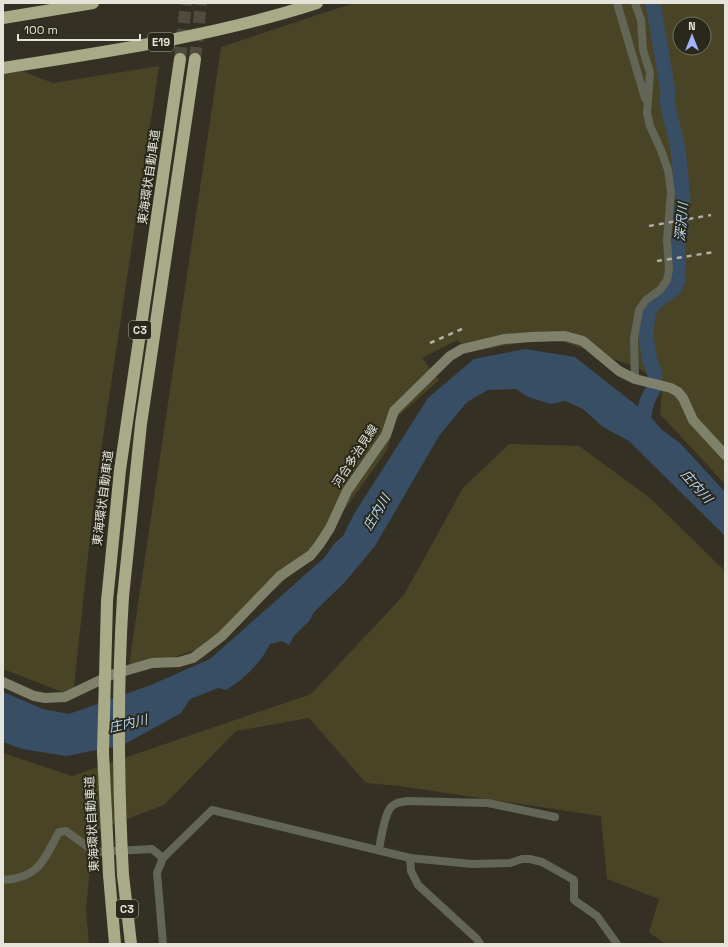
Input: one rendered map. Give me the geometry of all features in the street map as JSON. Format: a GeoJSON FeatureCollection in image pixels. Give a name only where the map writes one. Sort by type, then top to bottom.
{"type":"FeatureCollection","features":[{"type":"Feature","properties":{"kind":"highway"},"geometry":{"type":"LineString","coordinates":[[3,18],[93,3]]}},
{"type":"Feature","properties":{"kind":"highway","name":"E19"},"geometry":{"type":"LineString","coordinates":[[3,68],[207,33],[317,3]]}},
{"type":"Feature","properties":{"kind":"highway","name":"東海環状自動車道"},"geometry":{"type":"LineString","coordinates":[[115,944],[109,875],[103,752],[107,601],[120,470],[180,59]]}},
{"type":"Feature","properties":{"kind":"highway","name":"C3"},"geometry":{"type":"LineString","coordinates":[[131,944],[123,875],[119,796],[118,719],[123,597],[141,424],[195,60]]}},
{"type":"Feature","properties":{"kind":"main road","name":"河合多治見線"},"geometry":{"type":"LineString","coordinates":[[3,682],[34,696],[45,698],[65,697],[111,675],[152,663],[179,662],[193,658],[222,636],[280,576],[311,555],[319,546],[330,528],[347,491],[386,435],[394,411],[456,351],[504,339],[565,336],[583,341],[619,371],[638,380],[678,392],[683,398],[693,420],[725,455]]}},
{"type":"Feature","properties":{"kind":"street"},"geometry":{"type":"LineString","coordinates":[[617,3],[647,103],[650,126],[668,170],[671,192],[667,240],[669,270],[667,280],[660,290],[646,300],[639,310],[634,339],[638,380]]}},
{"type":"Feature","properties":{"kind":"street"},"geometry":{"type":"LineString","coordinates":[[636,3],[641,20],[643,50],[650,73],[647,103]]}},
{"type":"Feature","properties":{"kind":"street"},"geometry":{"type":"LineString","coordinates":[[379,850],[388,812],[391,806],[397,802],[488,803],[555,817]]}},
{"type":"Feature","properties":{"kind":"street"},"geometry":{"type":"LineString","coordinates":[[163,944],[157,873],[163,858],[212,810],[410,858],[472,864],[510,863],[522,859],[542,862],[574,880],[574,900],[597,916],[617,944]]}},
{"type":"Feature","properties":{"kind":"street"},"geometry":{"type":"LineString","coordinates":[[3,880],[17,879],[32,874],[42,861],[58,832],[66,831],[95,852],[152,849],[163,858]]}},
{"type":"Feature","properties":{"kind":"street"},"geometry":{"type":"LineString","coordinates":[[410,858],[411,871],[418,885],[477,939],[480,944]]}},
{"type":"Feature","properties":{"kind":"shaded area"},"geometry":{"type":"Polygon","coordinates":[[[354,3],[725,3],[725,484],[660,414],[663,382],[634,366],[550,337],[471,352],[457,340],[422,358],[439,380],[397,417],[387,450],[311,557],[214,644],[128,672],[221,47],[354,3]]]}},
{"type":"Feature","properties":{"kind":"shaded area"},"geometry":{"type":"Polygon","coordinates":[[[3,64],[53,83],[159,66],[95,491],[73,696],[3,669],[3,64]]]}},
{"type":"Feature","properties":{"kind":"shaded area"},"geometry":{"type":"Polygon","coordinates":[[[509,444],[579,446],[650,498],[725,571],[725,942],[719,944],[665,944],[649,932],[659,899],[607,879],[601,816],[400,786],[366,783],[309,718],[236,731],[164,805],[93,832],[86,911],[89,944],[3,944],[3,753],[72,776],[311,694],[404,595],[463,488],[509,444]]]}},
{"type":"Feature","properties":{"kind":"water","name":"庄内川"},"geometry":{"type":"Polygon","coordinates":[[[525,349],[575,357],[650,416],[661,429],[680,443],[725,492],[725,536],[629,441],[603,427],[583,409],[565,401],[551,404],[528,397],[516,389],[488,390],[467,402],[439,436],[375,546],[345,582],[314,612],[310,620],[294,636],[289,645],[282,641],[270,644],[257,664],[233,686],[226,690],[218,688],[190,699],[181,713],[123,745],[66,756],[22,749],[3,742],[3,692],[43,709],[69,714],[151,685],[210,659],[324,558],[334,544],[343,536],[354,514],[428,398],[474,359],[525,349]]]}},
{"type":"Feature","properties":{"kind":"waterway","name":"深沢川"},"geometry":{"type":"LineString","coordinates":[[634,424],[644,415],[647,401],[654,388],[655,374],[650,361],[646,337],[648,312],[656,302],[675,288],[678,280],[678,245],[681,233],[681,211],[683,201],[678,148],[667,103],[668,91],[653,3]]}},
{"type":"Feature","properties":{"kind":"tunnel"},"geometry":{"type":"LineString","coordinates":[[180,59],[186,3]]}},
{"type":"Feature","properties":{"kind":"tunnel"},"geometry":{"type":"LineString","coordinates":[[195,59],[201,3]]}},
{"type":"Feature","properties":{"kind":"railway"},"geometry":{"type":"LineString","coordinates":[[649,226],[711,215]]}},
{"type":"Feature","properties":{"kind":"railway"},"geometry":{"type":"LineString","coordinates":[[657,261],[715,252]]}},
{"type":"Feature","properties":{"kind":"railway"},"geometry":{"type":"LineString","coordinates":[[430,343],[462,329]]}}]}
